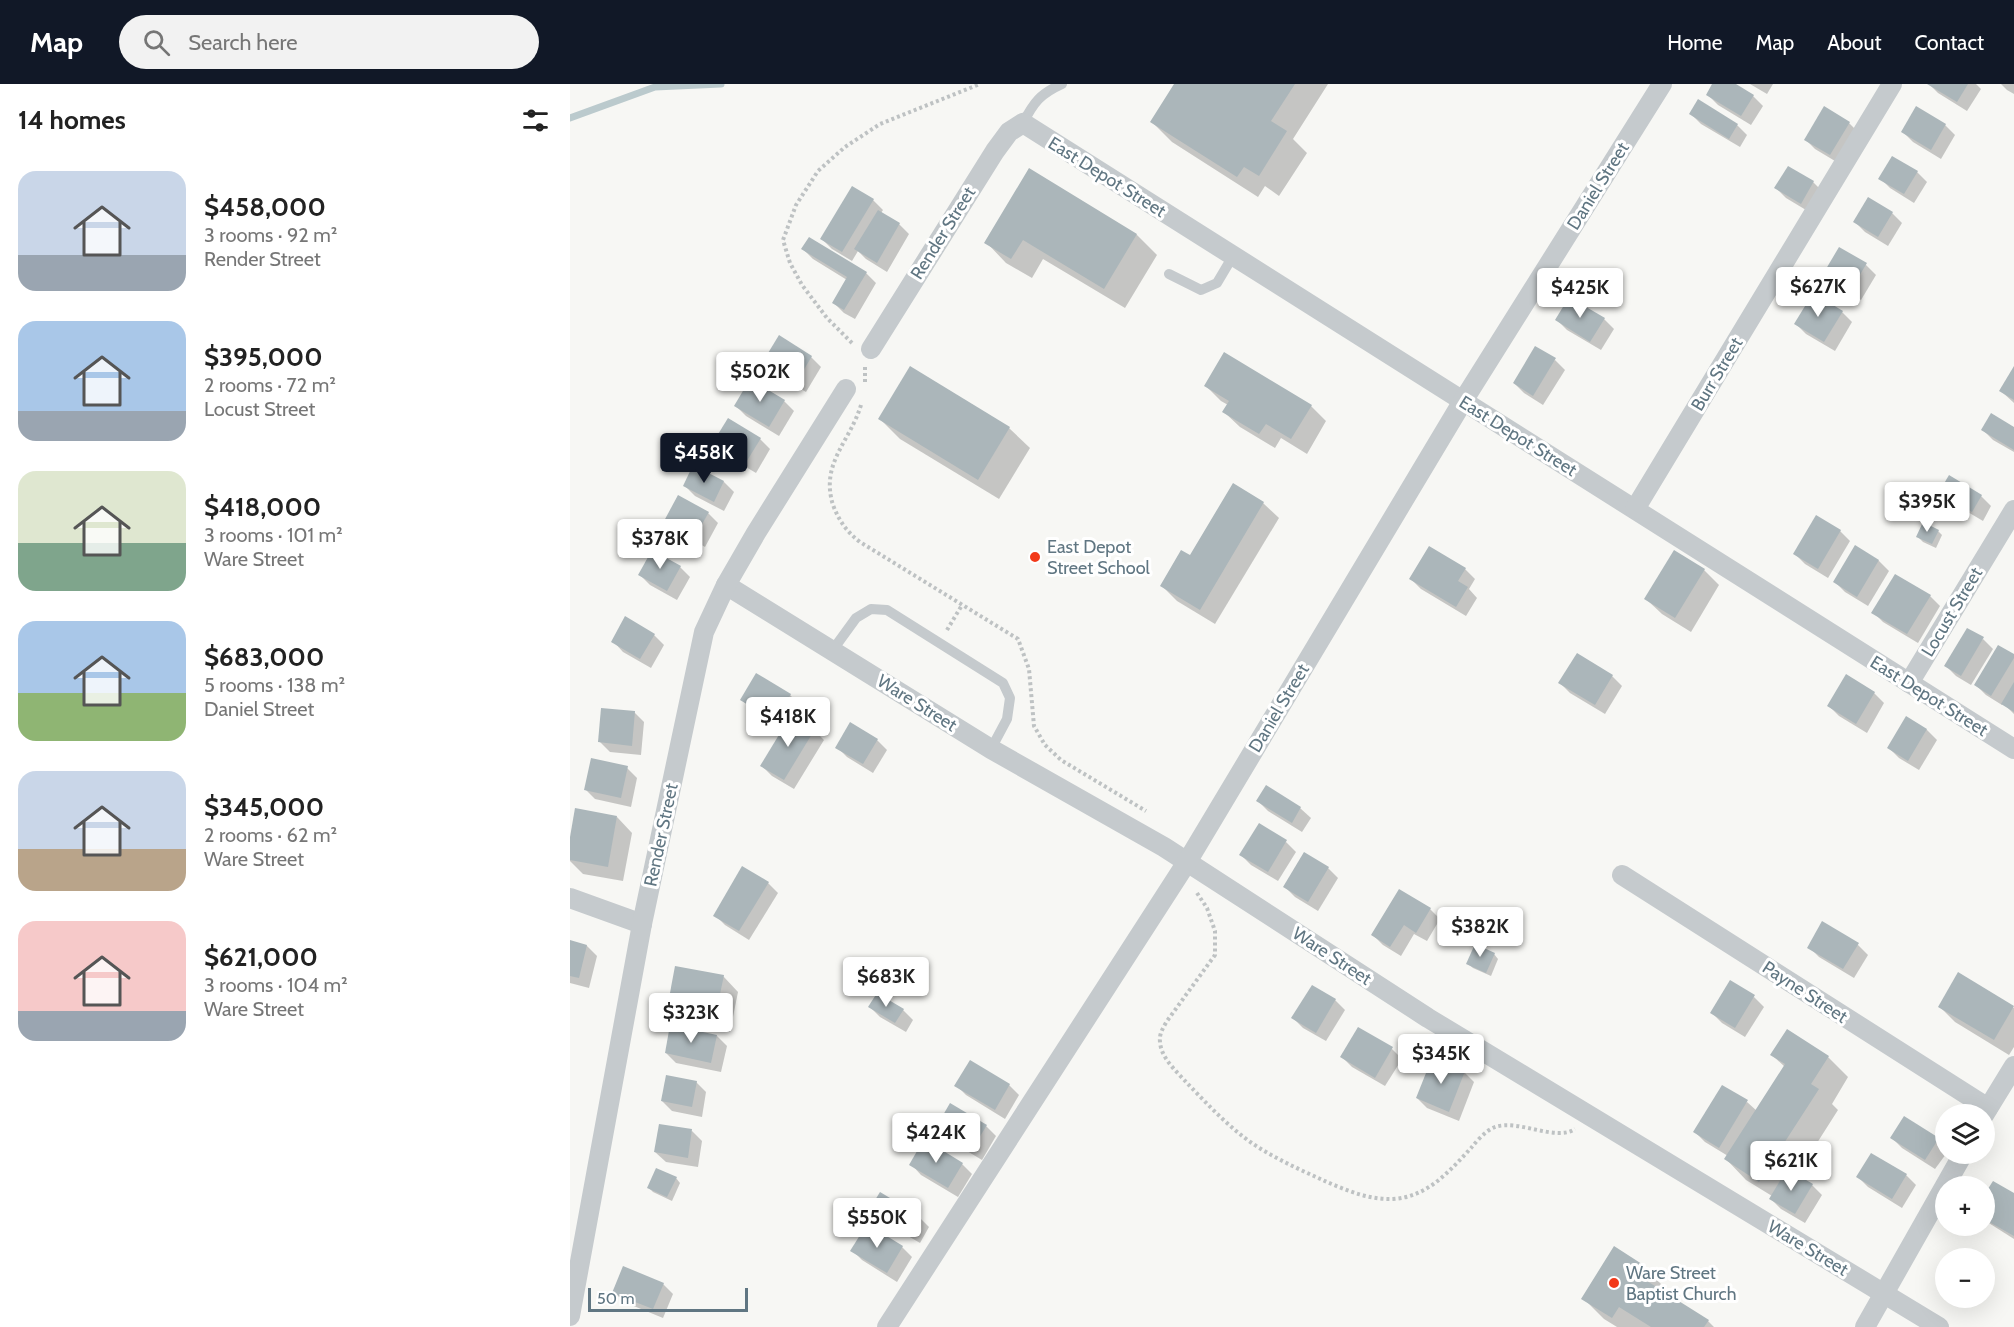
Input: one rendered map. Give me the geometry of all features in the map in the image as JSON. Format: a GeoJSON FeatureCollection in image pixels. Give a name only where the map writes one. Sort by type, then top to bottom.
{"type":"FeatureCollection","features":[{"type":"Feature","properties":{"kind":"street","name":"Daniel Street"},"geometry":{"type":"LineString","coordinates":[[887,1327],[1187,862],[1463,401],[1662,84]]}},
{"type":"Feature","properties":{"kind":"street","name":"Burr Street"},"geometry":{"type":"LineString","coordinates":[[1635,509],[1892,84]]}},
{"type":"Feature","properties":{"kind":"street","name":"Render Street"},"geometry":{"type":"LineString","coordinates":[[865,353],[995,151],[1009,132],[1023,123]]}},
{"type":"Feature","properties":{"kind":"street","name":"East Depot Street"},"geometry":{"type":"LineString","coordinates":[[1023,123],[2014,749]]}},
{"type":"Feature","properties":{"kind":"street","name":"Render Street"},"geometry":{"type":"LineString","coordinates":[[571,1305],[642,924],[704,632],[726,585],[756,533],[858,391]]}},
{"type":"Feature","properties":{"kind":"street","name":"Locust Street"},"geometry":{"type":"LineString","coordinates":[[1909,683],[2014,510]]}},
{"type":"Feature","properties":{"kind":"street","name":"Ware Street"},"geometry":{"type":"LineString","coordinates":[[726,585],[992,749],[1164,847],[1428,1018],[1939,1327]]}},
{"type":"Feature","properties":{"kind":"street","name":"Payne Street"},"geometry":{"type":"LineString","coordinates":[[1622,874],[1974,1104]]}},
{"type":"Feature","properties":{"kind":"street"},"geometry":{"type":"LineString","coordinates":[[570,898],[642,924]]}},
{"type":"Feature","properties":{"kind":"street"},"geometry":{"type":"LineString","coordinates":[[1991,1104],[2014,1066]]}},
{"type":"Feature","properties":{"kind":"street"},"geometry":{"type":"LineString","coordinates":[[1865,1327],[1957,1164]]}},
{"type":"Feature","properties":{"kind":"lane"},"geometry":{"type":"LineString","coordinates":[[1023,123],[1033,103],[1046,91],[1062,84]]}},
{"type":"Feature","properties":{"kind":"lane"},"geometry":{"type":"LineString","coordinates":[[1169,274],[1201,290],[1217,283],[1233,256]]}},
{"type":"Feature","properties":{"kind":"lane"},"geometry":{"type":"LineString","coordinates":[[832,651],[856,618],[872,609],[887,610],[1003,683],[1010,698],[1007,719],[992,749]]}},
{"type":"Feature","properties":{"kind":"path"},"geometry":{"type":"LineString","coordinates":[[980,84],[880,124],[844,147],[819,171],[796,205],[783,240],[790,263],[802,285],[826,318],[865,353],[858,391],[859,412],[829,475],[829,492],[846,531],[860,542],[1017,639],[1029,669],[1034,726],[1045,745],[1061,760],[1147,812]]}},
{"type":"Feature","properties":{"kind":"path"},"geometry":{"type":"LineString","coordinates":[[939,642],[962,605]]}},
{"type":"Feature","properties":{"kind":"path"},"geometry":{"type":"LineString","coordinates":[[1196,892],[1207,908],[1215,931],[1215,955],[1209,966],[1171,1013],[1160,1032],[1160,1044],[1172,1067],[1213,1110],[1265,1152],[1346,1190],[1374,1198],[1395,1199],[1422,1193],[1484,1134],[1495,1127],[1516,1125],[1556,1133],[1569,1133],[1589,1116]]}},
{"type":"Feature","properties":{"kind":"building"},"geometry":{"type":"Polygon","coordinates":[[[1174,84],[1295,84],[1271,121],[1287,131],[1259,176],[1244,167],[1237,177],[1150,122],[1174,84]]]}},
{"type":"Feature","properties":{"kind":"building"},"geometry":{"type":"Polygon","coordinates":[[[1712,84],[1736,84],[1754,95],[1741,116],[1706,95],[1712,84]]]}},
{"type":"Feature","properties":{"kind":"building"},"geometry":{"type":"Polygon","coordinates":[[[1927,84],[1968,84],[1957,102],[1927,84]]]}},
{"type":"Feature","properties":{"kind":"building"},"geometry":{"type":"Polygon","coordinates":[[[1698,99],[1738,124],[1729,139],[1689,114],[1698,99]]]}},
{"type":"Feature","properties":{"kind":"building"},"geometry":{"type":"Polygon","coordinates":[[[1824,106],[1850,122],[1830,155],[1804,140],[1824,106]]]}},
{"type":"Feature","properties":{"kind":"building"},"geometry":{"type":"Polygon","coordinates":[[[1916,106],[1946,124],[1931,150],[1901,132],[1916,106]]]}},
{"type":"Feature","properties":{"kind":"building"},"geometry":{"type":"Polygon","coordinates":[[[1892,156],[1918,171],[1904,194],[1878,179],[1892,156]]]}},
{"type":"Feature","properties":{"kind":"building"},"geometry":{"type":"Polygon","coordinates":[[[1788,166],[1814,181],[1801,204],[1774,188],[1788,166]]]}},
{"type":"Feature","properties":{"kind":"building"},"geometry":{"type":"Polygon","coordinates":[[[1029,168],[1137,234],[1104,289],[1023,240],[1011,259],[984,243],[1029,168]]]}},
{"type":"Feature","properties":{"kind":"building"},"geometry":{"type":"Polygon","coordinates":[[[852,186],[874,199],[842,252],[820,239],[852,186]]]}},
{"type":"Feature","properties":{"kind":"building"},"geometry":{"type":"Polygon","coordinates":[[[1868,197],[1893,212],[1878,237],[1853,222],[1868,197]]]}},
{"type":"Feature","properties":{"kind":"building"},"geometry":{"type":"Polygon","coordinates":[[[878,210],[900,223],[877,263],[854,249],[878,210]]]}},
{"type":"Feature","properties":{"kind":"building"},"geometry":{"type":"Polygon","coordinates":[[[809,237],[867,272],[844,310],[832,303],[847,277],[801,249],[809,237]]]}},
{"type":"Feature","properties":{"kind":"building"},"geometry":{"type":"Polygon","coordinates":[[[1839,247],[1867,263],[1850,291],[1823,274],[1839,247]]]}},
{"type":"Feature","properties":{"kind":"building"},"geometry":{"type":"Polygon","coordinates":[[[1813,293],[1843,311],[1824,342],[1794,324],[1813,293]]]}},
{"type":"Feature","properties":{"kind":"building"},"geometry":{"type":"Polygon","coordinates":[[[1569,297],[1605,318],[1590,342],[1555,320],[1569,297]]]}},
{"type":"Feature","properties":{"kind":"building"},"geometry":{"type":"Polygon","coordinates":[[[779,335],[812,356],[796,383],[762,363],[779,335]]]}},
{"type":"Feature","properties":{"kind":"building"},"geometry":{"type":"Polygon","coordinates":[[[1535,346],[1556,358],[1533,396],[1513,383],[1535,346]]]}},
{"type":"Feature","properties":{"kind":"building"},"geometry":{"type":"Polygon","coordinates":[[[1224,352],[1312,405],[1291,439],[1266,424],[1259,434],[1222,412],[1229,401],[1204,386],[1224,352]]]}},
{"type":"Feature","properties":{"kind":"building"},"geometry":{"type":"Polygon","coordinates":[[[910,366],[1010,427],[978,480],[878,419],[910,366]]]}},
{"type":"Feature","properties":{"kind":"building"},"geometry":{"type":"Polygon","coordinates":[[[2014,366],[2014,400],[1999,391],[2014,366]]]}},
{"type":"Feature","properties":{"kind":"building"},"geometry":{"type":"Polygon","coordinates":[[[750,379],[785,400],[769,427],[734,406],[750,379]]]}},
{"type":"Feature","properties":{"kind":"building"},"geometry":{"type":"Polygon","coordinates":[[[1991,413],[2014,427],[2014,450],[1981,430],[1991,413]]]}},
{"type":"Feature","properties":{"kind":"building"},"geometry":{"type":"Polygon","coordinates":[[[728,418],[761,438],[745,464],[712,444],[728,418]]]}},
{"type":"Feature","properties":{"kind":"building"},"geometry":{"type":"Polygon","coordinates":[[[693,465],[724,481],[714,502],[683,486],[693,465]]]}},
{"type":"Feature","properties":{"kind":"building"},"geometry":{"type":"Polygon","coordinates":[[[1949,475],[1982,495],[1972,512],[1939,492],[1949,475]]]}},
{"type":"Feature","properties":{"kind":"building"},"geometry":{"type":"Polygon","coordinates":[[[1233,483],[1264,502],[1200,610],[1160,586],[1181,550],[1190,555],[1233,483]]]}},
{"type":"Feature","properties":{"kind":"building"},"geometry":{"type":"Polygon","coordinates":[[[678,495],[709,512],[694,538],[664,521],[678,495]]]}},
{"type":"Feature","properties":{"kind":"building"},"geometry":{"type":"Polygon","coordinates":[[[1816,515],[1841,530],[1818,569],[1793,554],[1816,515]]]}},
{"type":"Feature","properties":{"kind":"building"},"geometry":{"type":"Polygon","coordinates":[[[1923,522],[1939,530],[1932,544],[1916,537],[1923,522]]]}},
{"type":"Feature","properties":{"kind":"building"},"geometry":{"type":"Polygon","coordinates":[[[1855,545],[1879,560],[1857,597],[1833,582],[1855,545]]]}},
{"type":"Feature","properties":{"kind":"building"},"geometry":{"type":"Polygon","coordinates":[[[1429,546],[1466,568],[1458,581],[1468,587],[1456,607],[1409,579],[1429,546]]]}},
{"type":"Feature","properties":{"kind":"building"},"geometry":{"type":"Polygon","coordinates":[[[652,550],[681,566],[667,591],[638,575],[652,550]]]}},
{"type":"Feature","properties":{"kind":"building"},"geometry":{"type":"Polygon","coordinates":[[[1674,550],[1705,569],[1675,618],[1644,599],[1674,550]]]}},
{"type":"Feature","properties":{"kind":"building"},"geometry":{"type":"Polygon","coordinates":[[[1895,574],[1931,595],[1907,634],[1871,613],[1895,574]]]}},
{"type":"Feature","properties":{"kind":"building"},"geometry":{"type":"Polygon","coordinates":[[[625,616],[655,634],[640,659],[611,642],[625,616]]]}},
{"type":"Feature","properties":{"kind":"building"},"geometry":{"type":"Polygon","coordinates":[[[1967,628],[1984,637],[1961,676],[1944,666],[1967,628]]]}},
{"type":"Feature","properties":{"kind":"building"},"geometry":{"type":"Polygon","coordinates":[[[1998,645],[2014,654],[2014,658],[1991,696],[1974,685],[1998,645]]]}},
{"type":"Feature","properties":{"kind":"building"},"geometry":{"type":"Polygon","coordinates":[[[1577,653],[1613,675],[1595,705],[1558,683],[1577,653]]]}},
{"type":"Feature","properties":{"kind":"building"},"geometry":{"type":"Polygon","coordinates":[[[756,673],[791,694],[775,721],[740,700],[756,673]]]}},
{"type":"Feature","properties":{"kind":"building"},"geometry":{"type":"Polygon","coordinates":[[[1846,674],[1875,692],[1856,724],[1827,706],[1846,674]]]}},
{"type":"Feature","properties":{"kind":"building"},"geometry":{"type":"Polygon","coordinates":[[[2014,682],[2014,712],[2001,704],[2014,682]]]}},
{"type":"Feature","properties":{"kind":"building"},"geometry":{"type":"Polygon","coordinates":[[[601,708],[635,711],[632,746],[598,742],[601,708]]]}},
{"type":"Feature","properties":{"kind":"building"},"geometry":{"type":"Polygon","coordinates":[[[791,715],[815,729],[784,780],[760,766],[791,715]]]}},
{"type":"Feature","properties":{"kind":"building"},"geometry":{"type":"Polygon","coordinates":[[[1906,716],[1927,729],[1908,761],[1887,748],[1906,716]]]}},
{"type":"Feature","properties":{"kind":"building"},"geometry":{"type":"Polygon","coordinates":[[[850,722],[878,739],[863,764],[835,748],[850,722]]]}},
{"type":"Feature","properties":{"kind":"building"},"geometry":{"type":"Polygon","coordinates":[[[591,758],[628,766],[621,798],[584,790],[591,758]]]}},
{"type":"Feature","properties":{"kind":"building"},"geometry":{"type":"Polygon","coordinates":[[[1266,785],[1301,807],[1292,823],[1256,801],[1266,785]]]}},
{"type":"Feature","properties":{"kind":"building"},"geometry":{"type":"Polygon","coordinates":[[[575,808],[617,816],[608,867],[570,860],[570,837],[575,808]]]}},
{"type":"Feature","properties":{"kind":"building"},"geometry":{"type":"Polygon","coordinates":[[[1259,823],[1287,840],[1268,872],[1239,855],[1259,823]]]}},
{"type":"Feature","properties":{"kind":"building"},"geometry":{"type":"Polygon","coordinates":[[[1304,852],[1329,867],[1308,902],[1283,887],[1304,852]]]}},
{"type":"Feature","properties":{"kind":"building"},"geometry":{"type":"Polygon","coordinates":[[[742,866],[769,882],[739,931],[713,916],[742,866]]]}},
{"type":"Feature","properties":{"kind":"building"},"geometry":{"type":"Polygon","coordinates":[[[1399,889],[1431,908],[1416,933],[1404,925],[1390,947],[1371,935],[1399,889]]]}},
{"type":"Feature","properties":{"kind":"building"},"geometry":{"type":"Polygon","coordinates":[[[1822,921],[1859,943],[1843,969],[1807,948],[1822,921]]]}},
{"type":"Feature","properties":{"kind":"building"},"geometry":{"type":"Polygon","coordinates":[[[570,940],[587,945],[579,978],[570,976],[570,940]]]}},
{"type":"Feature","properties":{"kind":"building"},"geometry":{"type":"Polygon","coordinates":[[[1475,944],[1495,953],[1486,973],[1466,964],[1475,944]]]}},
{"type":"Feature","properties":{"kind":"building"},"geometry":{"type":"Polygon","coordinates":[[[675,966],[724,975],[715,1018],[667,1009],[675,966]]]}},
{"type":"Feature","properties":{"kind":"building"},"geometry":{"type":"Polygon","coordinates":[[[1958,972],[2014,1006],[1994,1040],[1938,1007],[1958,972]]]}},
{"type":"Feature","properties":{"kind":"building"},"geometry":{"type":"Polygon","coordinates":[[[1730,980],[1755,995],[1735,1028],[1710,1013],[1730,980]]]}},
{"type":"Feature","properties":{"kind":"building"},"geometry":{"type":"Polygon","coordinates":[[[1312,985],[1336,999],[1316,1033],[1291,1018],[1312,985]]]}},
{"type":"Feature","properties":{"kind":"building"},"geometry":{"type":"Polygon","coordinates":[[[877,993],[904,1009],[895,1023],[868,1007],[877,993]]]}},
{"type":"Feature","properties":{"kind":"building"},"geometry":{"type":"Polygon","coordinates":[[[670,1025],[717,1035],[711,1063],[665,1053],[670,1025]]]}},
{"type":"Feature","properties":{"kind":"building"},"geometry":{"type":"Polygon","coordinates":[[[1358,1027],[1393,1047],[1375,1078],[1340,1057],[1358,1027]]]}},
{"type":"Feature","properties":{"kind":"building"},"geometry":{"type":"Polygon","coordinates":[[[1787,1029],[1829,1056],[1811,1084],[1819,1089],[1759,1182],[1724,1159],[1785,1064],[1770,1055],[1787,1029]]]}},
{"type":"Feature","properties":{"kind":"building"},"geometry":{"type":"Polygon","coordinates":[[[1432,1058],[1465,1071],[1449,1112],[1416,1098],[1432,1058]]]}},
{"type":"Feature","properties":{"kind":"building"},"geometry":{"type":"Polygon","coordinates":[[[970,1060],[1010,1084],[995,1110],[954,1086],[970,1060]]]}},
{"type":"Feature","properties":{"kind":"building"},"geometry":{"type":"Polygon","coordinates":[[[666,1075],[697,1081],[692,1107],[661,1101],[666,1075]]]}},
{"type":"Feature","properties":{"kind":"building"},"geometry":{"type":"Polygon","coordinates":[[[1722,1085],[1748,1100],[1719,1148],[1693,1132],[1722,1085]]]}},
{"type":"Feature","properties":{"kind":"building"},"geometry":{"type":"Polygon","coordinates":[[[950,1103],[987,1125],[971,1151],[935,1129],[950,1103]]]}},
{"type":"Feature","properties":{"kind":"building"},"geometry":{"type":"Polygon","coordinates":[[[1904,1116],[1935,1135],[1935,1144],[1925,1160],[1890,1138],[1904,1116]]]}},
{"type":"Feature","properties":{"kind":"building"},"geometry":{"type":"Polygon","coordinates":[[[659,1124],[692,1129],[688,1158],[654,1152],[659,1124]]]}},
{"type":"Feature","properties":{"kind":"building"},"geometry":{"type":"Polygon","coordinates":[[[924,1139],[963,1163],[948,1188],[909,1165],[924,1139]]]}},
{"type":"Feature","properties":{"kind":"building"},"geometry":{"type":"Polygon","coordinates":[[[1871,1153],[1907,1174],[1892,1199],[1856,1177],[1871,1153]]]}},
{"type":"Feature","properties":{"kind":"building"},"geometry":{"type":"Polygon","coordinates":[[[656,1168],[677,1177],[667,1197],[647,1188],[656,1168]]]}},
{"type":"Feature","properties":{"kind":"building"},"geometry":{"type":"Polygon","coordinates":[[[1787,1169],[1813,1184],[1795,1214],[1769,1199],[1787,1169]]]}},
{"type":"Feature","properties":{"kind":"building"},"geometry":{"type":"Polygon","coordinates":[[[1995,1182],[2014,1193],[2014,1236],[1995,1225],[1995,1182]]]}},
{"type":"Feature","properties":{"kind":"building"},"geometry":{"type":"Polygon","coordinates":[[[880,1192],[920,1216],[909,1234],[869,1210],[880,1192]]]}},
{"type":"Feature","properties":{"kind":"building"},"geometry":{"type":"Polygon","coordinates":[[[867,1224],[903,1246],[887,1273],[850,1251],[867,1224]]]}},
{"type":"Feature","properties":{"kind":"building"},"geometry":{"type":"Polygon","coordinates":[[[1614,1246],[1645,1266],[1639,1276],[1709,1320],[1704,1327],[1651,1327],[1619,1307],[1612,1318],[1581,1299],[1614,1246]]]}},
{"type":"Feature","properties":{"kind":"building"},"geometry":{"type":"Polygon","coordinates":[[[623,1266],[664,1283],[653,1309],[612,1293],[623,1266]]]}},
{"type":"Feature","properties":{"kind":"waterway"},"geometry":{"type":"LineString","coordinates":[[570,118],[655,87],[721,84]]}},
{"type":"Feature","properties":{"kind":"place","name":"East Depot Street School"},"geometry":{"type":"Point","coordinates":[1035,557]}},
{"type":"Feature","properties":{"kind":"place","name":"Ware Street Baptist Church"},"geometry":{"type":"Point","coordinates":[1614,1283]}}]}
